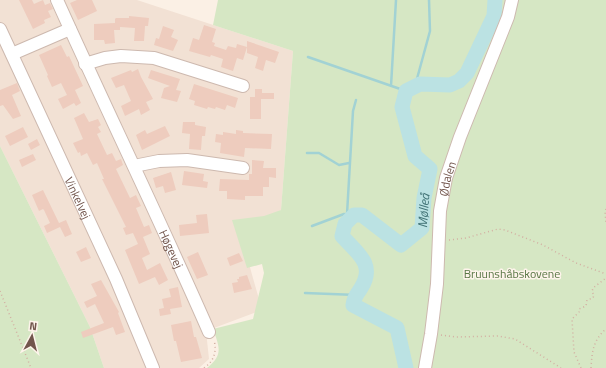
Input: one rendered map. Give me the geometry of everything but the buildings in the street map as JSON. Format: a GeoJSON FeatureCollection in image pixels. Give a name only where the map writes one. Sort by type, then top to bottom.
{"type":"FeatureCollection","features":[{"type":"Feature","properties":{"kind":"street","name":"Høgevej"},"geometry":{"type":"LineString","coordinates":[[57,0],[209,332]]}},
{"type":"Feature","properties":{"kind":"street","name":"Ødalen"},"geometry":{"type":"LineString","coordinates":[[425,368],[437,284],[440,211],[446,178],[460,137],[508,17],[512,0]]}},
{"type":"Feature","properties":{"kind":"street","name":"Vinkelvej"},"geometry":{"type":"LineString","coordinates":[[0,29],[116,279],[153,368]]}},
{"type":"Feature","properties":{"kind":"street"},"geometry":{"type":"LineString","coordinates":[[12,54],[70,29]]}},
{"type":"Feature","properties":{"kind":"street"},"geometry":{"type":"LineString","coordinates":[[85,64],[104,58],[121,56],[154,58],[244,86]]}},
{"type":"Feature","properties":{"kind":"street"},"geometry":{"type":"LineString","coordinates":[[134,166],[159,161],[187,160],[243,168]]}},
{"type":"Feature","properties":{"kind":"path"},"geometry":{"type":"LineString","coordinates":[[606,209],[606,224]]}},
{"type":"Feature","properties":{"kind":"path"},"geometry":{"type":"LineString","coordinates":[[439,241],[466,238],[498,229],[505,230],[543,245],[576,263],[606,274]]}},
{"type":"Feature","properties":{"kind":"path"},"geometry":{"type":"LineString","coordinates":[[581,368],[574,352],[572,319],[579,309],[586,306],[587,300],[593,298],[593,288],[606,278]]}},
{"type":"Feature","properties":{"kind":"path"},"geometry":{"type":"LineString","coordinates":[[0,291],[31,368]]}},
{"type":"Feature","properties":{"kind":"path"},"geometry":{"type":"LineString","coordinates":[[591,368],[595,342],[599,335],[606,329]]}},
{"type":"Feature","properties":{"kind":"path"},"geometry":{"type":"LineString","coordinates":[[204,368],[212,360],[215,354],[213,337],[209,332]]}},
{"type":"Feature","properties":{"kind":"path"},"geometry":{"type":"LineString","coordinates":[[431,334],[456,337],[498,336],[515,339],[560,368]]}},
{"type":"Feature","properties":{"kind":"shaded area"},"geometry":{"type":"Polygon","coordinates":[[[0,0],[137,0],[293,51],[281,210],[242,239],[262,310],[206,331],[209,359],[199,368],[104,368],[90,327],[0,146],[0,0]]]}},
{"type":"Feature","properties":{"kind":"green space","name":"Bruunshåbskovene"},"geometry":{"type":"Polygon","coordinates":[[[218,0],[606,0],[606,368],[207,368],[216,359],[219,350],[213,329],[253,319],[264,273],[262,264],[247,268],[232,220],[264,216],[281,210],[293,51],[213,25],[218,0]]]}},
{"type":"Feature","properties":{"kind":"green space"},"geometry":{"type":"Polygon","coordinates":[[[0,146],[90,327],[104,368],[0,368],[0,146]]]}},
{"type":"Feature","properties":{"kind":"waterway"},"geometry":{"type":"LineString","coordinates":[[391,86],[396,0]]}},
{"type":"Feature","properties":{"kind":"waterway"},"geometry":{"type":"LineString","coordinates":[[415,86],[430,31],[429,0]]}},
{"type":"Feature","properties":{"kind":"waterway","name":"Mølleå"},"geometry":{"type":"LineString","coordinates":[[406,368],[397,328],[353,305],[355,298],[365,280],[366,265],[359,254],[342,236],[345,224],[354,215],[362,215],[401,245],[422,228],[424,198],[430,169],[415,156],[402,107],[406,91],[420,84],[450,85],[459,81],[467,73],[494,16],[495,0]]}},
{"type":"Feature","properties":{"kind":"waterway"},"geometry":{"type":"LineString","coordinates":[[308,57],[406,91]]}},
{"type":"Feature","properties":{"kind":"waterway"},"geometry":{"type":"LineString","coordinates":[[347,214],[353,111],[356,100]]}},
{"type":"Feature","properties":{"kind":"waterway"},"geometry":{"type":"LineString","coordinates":[[307,153],[319,153],[339,165],[349,163]]}},
{"type":"Feature","properties":{"kind":"waterway"},"geometry":{"type":"LineString","coordinates":[[312,226],[344,214],[354,215]]}},
{"type":"Feature","properties":{"kind":"waterway"},"geometry":{"type":"LineString","coordinates":[[305,293],[357,295]]}}]}
